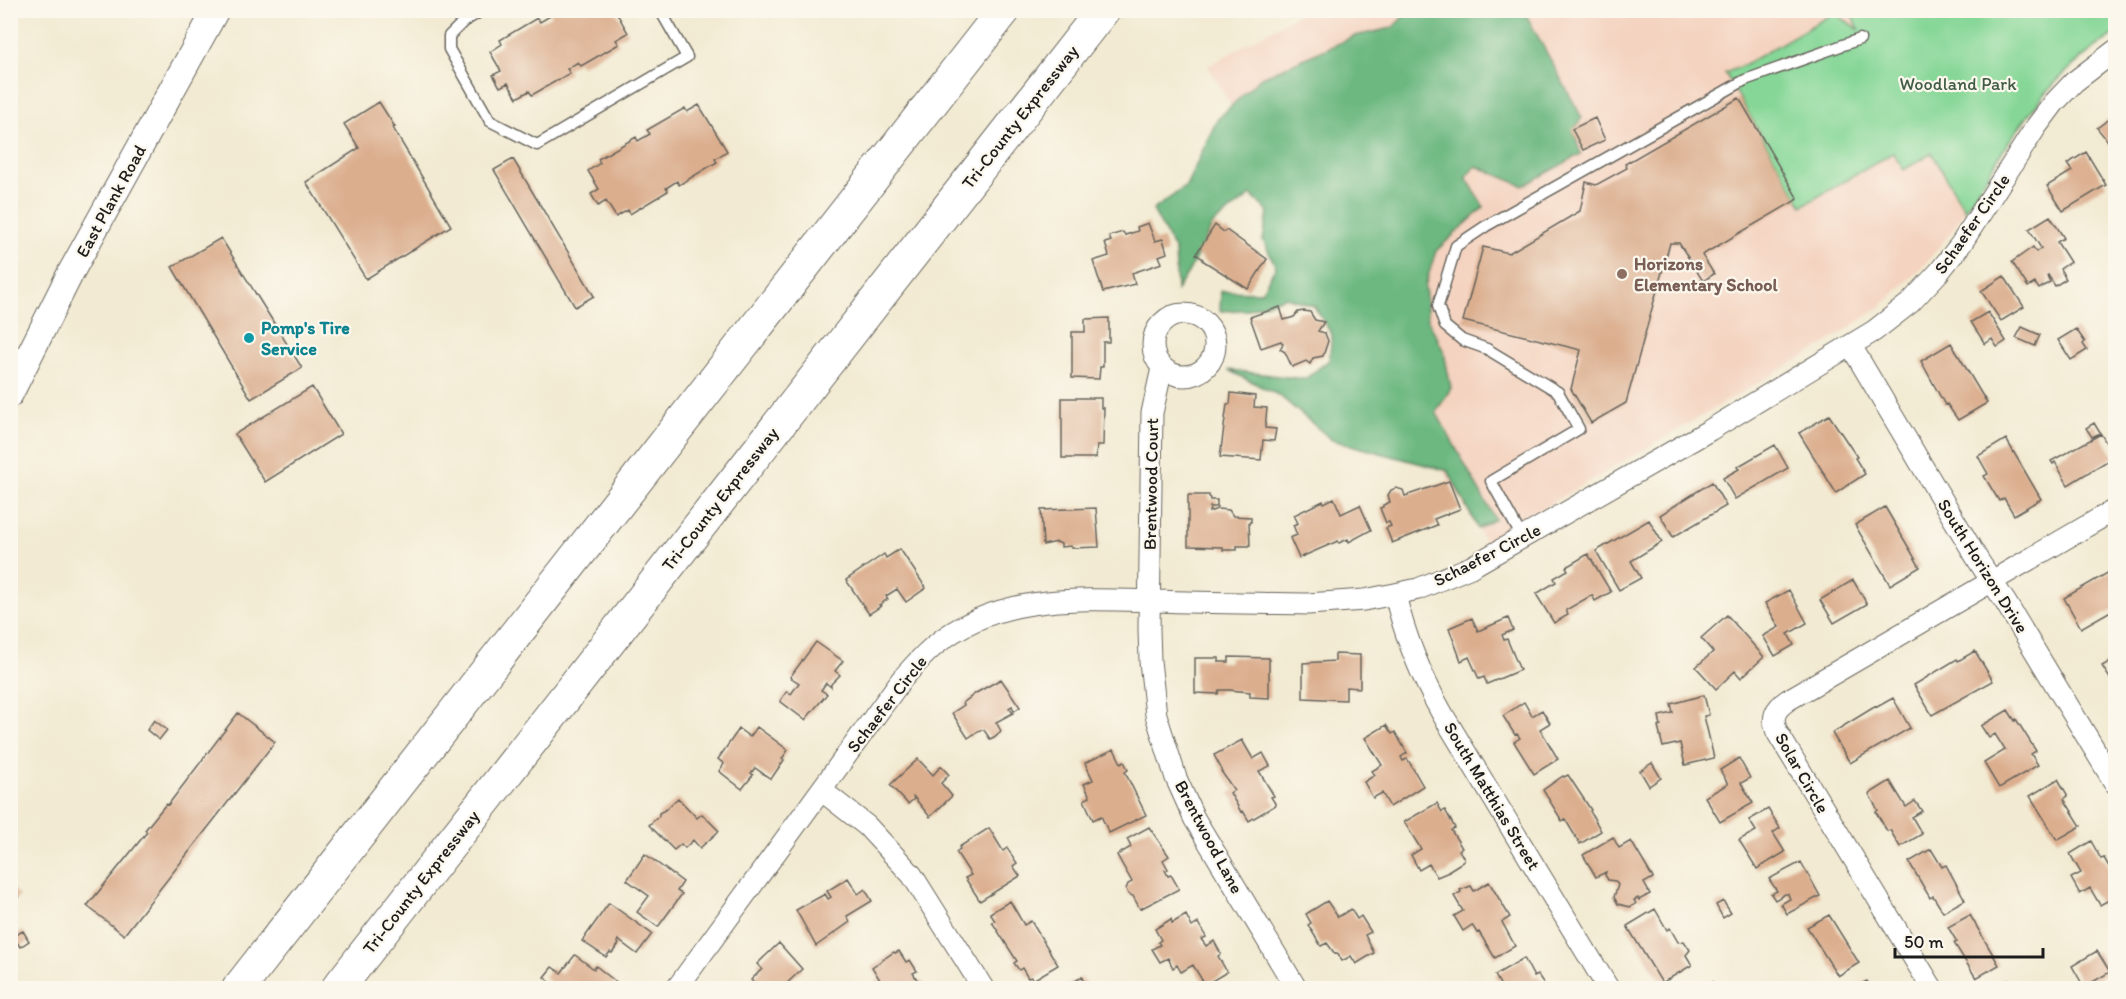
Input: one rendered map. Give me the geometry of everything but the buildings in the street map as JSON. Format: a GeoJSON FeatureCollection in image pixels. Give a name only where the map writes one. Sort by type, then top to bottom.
{"type":"FeatureCollection","features":[{"type":"Feature","properties":{"kind":"highway"},"geometry":{"type":"LineString","coordinates":[[239,988],[1004,10]]}},
{"type":"Feature","properties":{"kind":"highway","name":"Tri-County Expressway"},"geometry":{"type":"LineString","coordinates":[[338,988],[1103,10]]}},
{"type":"Feature","properties":{"kind":"street","name":"East Plank Road"},"geometry":{"type":"LineString","coordinates":[[10,394],[72,272],[216,10]]}},
{"type":"Feature","properties":{"kind":"street","name":"Schaefer Circle"},"geometry":{"type":"LineString","coordinates":[[676,988],[902,679],[934,646],[953,632],[996,612],[1045,601],[1097,599],[1308,604],[1364,600],[1395,594],[1418,589],[1454,574],[1523,539],[1851,346],[1891,319],[1926,287],[1961,244],[2036,127],[2054,103],[2074,82],[2115,50]]}},
{"type":"Feature","properties":{"kind":"street","name":"South Horizon Drive"},"geometry":{"type":"LineString","coordinates":[[1851,346],[2115,785]]}},
{"type":"Feature","properties":{"kind":"street","name":"Brentwood Court"},"geometry":{"type":"LineString","coordinates":[[1150,601],[1152,413],[1162,368]]}},
{"type":"Feature","properties":{"kind":"street"},"geometry":{"type":"LineString","coordinates":[[1993,582],[2115,509]]}},
{"type":"Feature","properties":{"kind":"street","name":"Solar Circle"},"geometry":{"type":"LineString","coordinates":[[1932,988],[1777,732],[1774,715],[1780,705],[1788,699],[1993,582]]}},
{"type":"Feature","properties":{"kind":"street","name":"South Matthias Street"},"geometry":{"type":"LineString","coordinates":[[1395,594],[1410,647],[1427,687],[1608,988]]}},
{"type":"Feature","properties":{"kind":"street","name":"Brentwood Lane"},"geometry":{"type":"LineString","coordinates":[[1150,601],[1150,661],[1156,715],[1176,778],[1194,818],[1296,988]]}},
{"type":"Feature","properties":{"kind":"street"},"geometry":{"type":"LineString","coordinates":[[821,790],[867,826],[912,875],[983,988]]}},
{"type":"Feature","properties":{"kind":"lane"},"geometry":{"type":"LineString","coordinates":[[483,10],[463,22],[448,36],[449,49],[490,122],[537,145],[687,57],[660,10]]}},
{"type":"Feature","properties":{"kind":"lane"},"geometry":{"type":"LineString","coordinates":[[1523,539],[1491,481],[1579,429],[1558,392],[1488,349],[1462,340],[1445,326],[1438,306],[1456,246],[1486,225],[1745,80],[1860,39]]}},
{"type":"Feature","properties":{"kind":"shaded area","name":"Horizons Elementary School"},"geometry":{"type":"Polygon","coordinates":[[[1304,11],[1849,11],[1965,210],[1951,232],[1925,264],[1880,307],[1827,343],[1485,542],[1208,66],[1304,11]]]}},
{"type":"Feature","properties":{"kind":"green space"},"geometry":{"type":"Polygon","coordinates":[[[1409,11],[1524,11],[1582,118],[1573,131],[1581,154],[1523,186],[1476,166],[1466,177],[1484,207],[1436,251],[1425,286],[1428,320],[1444,352],[1451,388],[1436,412],[1495,519],[1478,529],[1448,471],[1332,440],[1280,396],[1228,370],[1305,379],[1329,360],[1332,335],[1314,306],[1286,297],[1246,310],[1220,311],[1221,291],[1261,292],[1276,267],[1263,240],[1268,212],[1251,195],[1213,224],[1177,290],[1175,251],[1153,210],[1186,186],[1217,120],[1260,78],[1355,36],[1392,28],[1409,11]]]}},
{"type":"Feature","properties":{"kind":"green space","name":"Woodland Park"},"geometry":{"type":"Polygon","coordinates":[[[1849,11],[2115,11],[2115,34],[2089,52],[2047,91],[2013,136],[1965,210],[1932,153],[1904,170],[1893,153],[1802,206],[1725,73],[1744,65],[1834,13],[1860,30],[1849,11]]]}},
{"type":"Feature","properties":{"kind":"place","name":"Horizons Elementary School"},"geometry":{"type":"Point","coordinates":[1622,274]}},
{"type":"Feature","properties":{"kind":"place","name":"Pomp's Tire Service"},"geometry":{"type":"Point","coordinates":[249,338]}}]}
